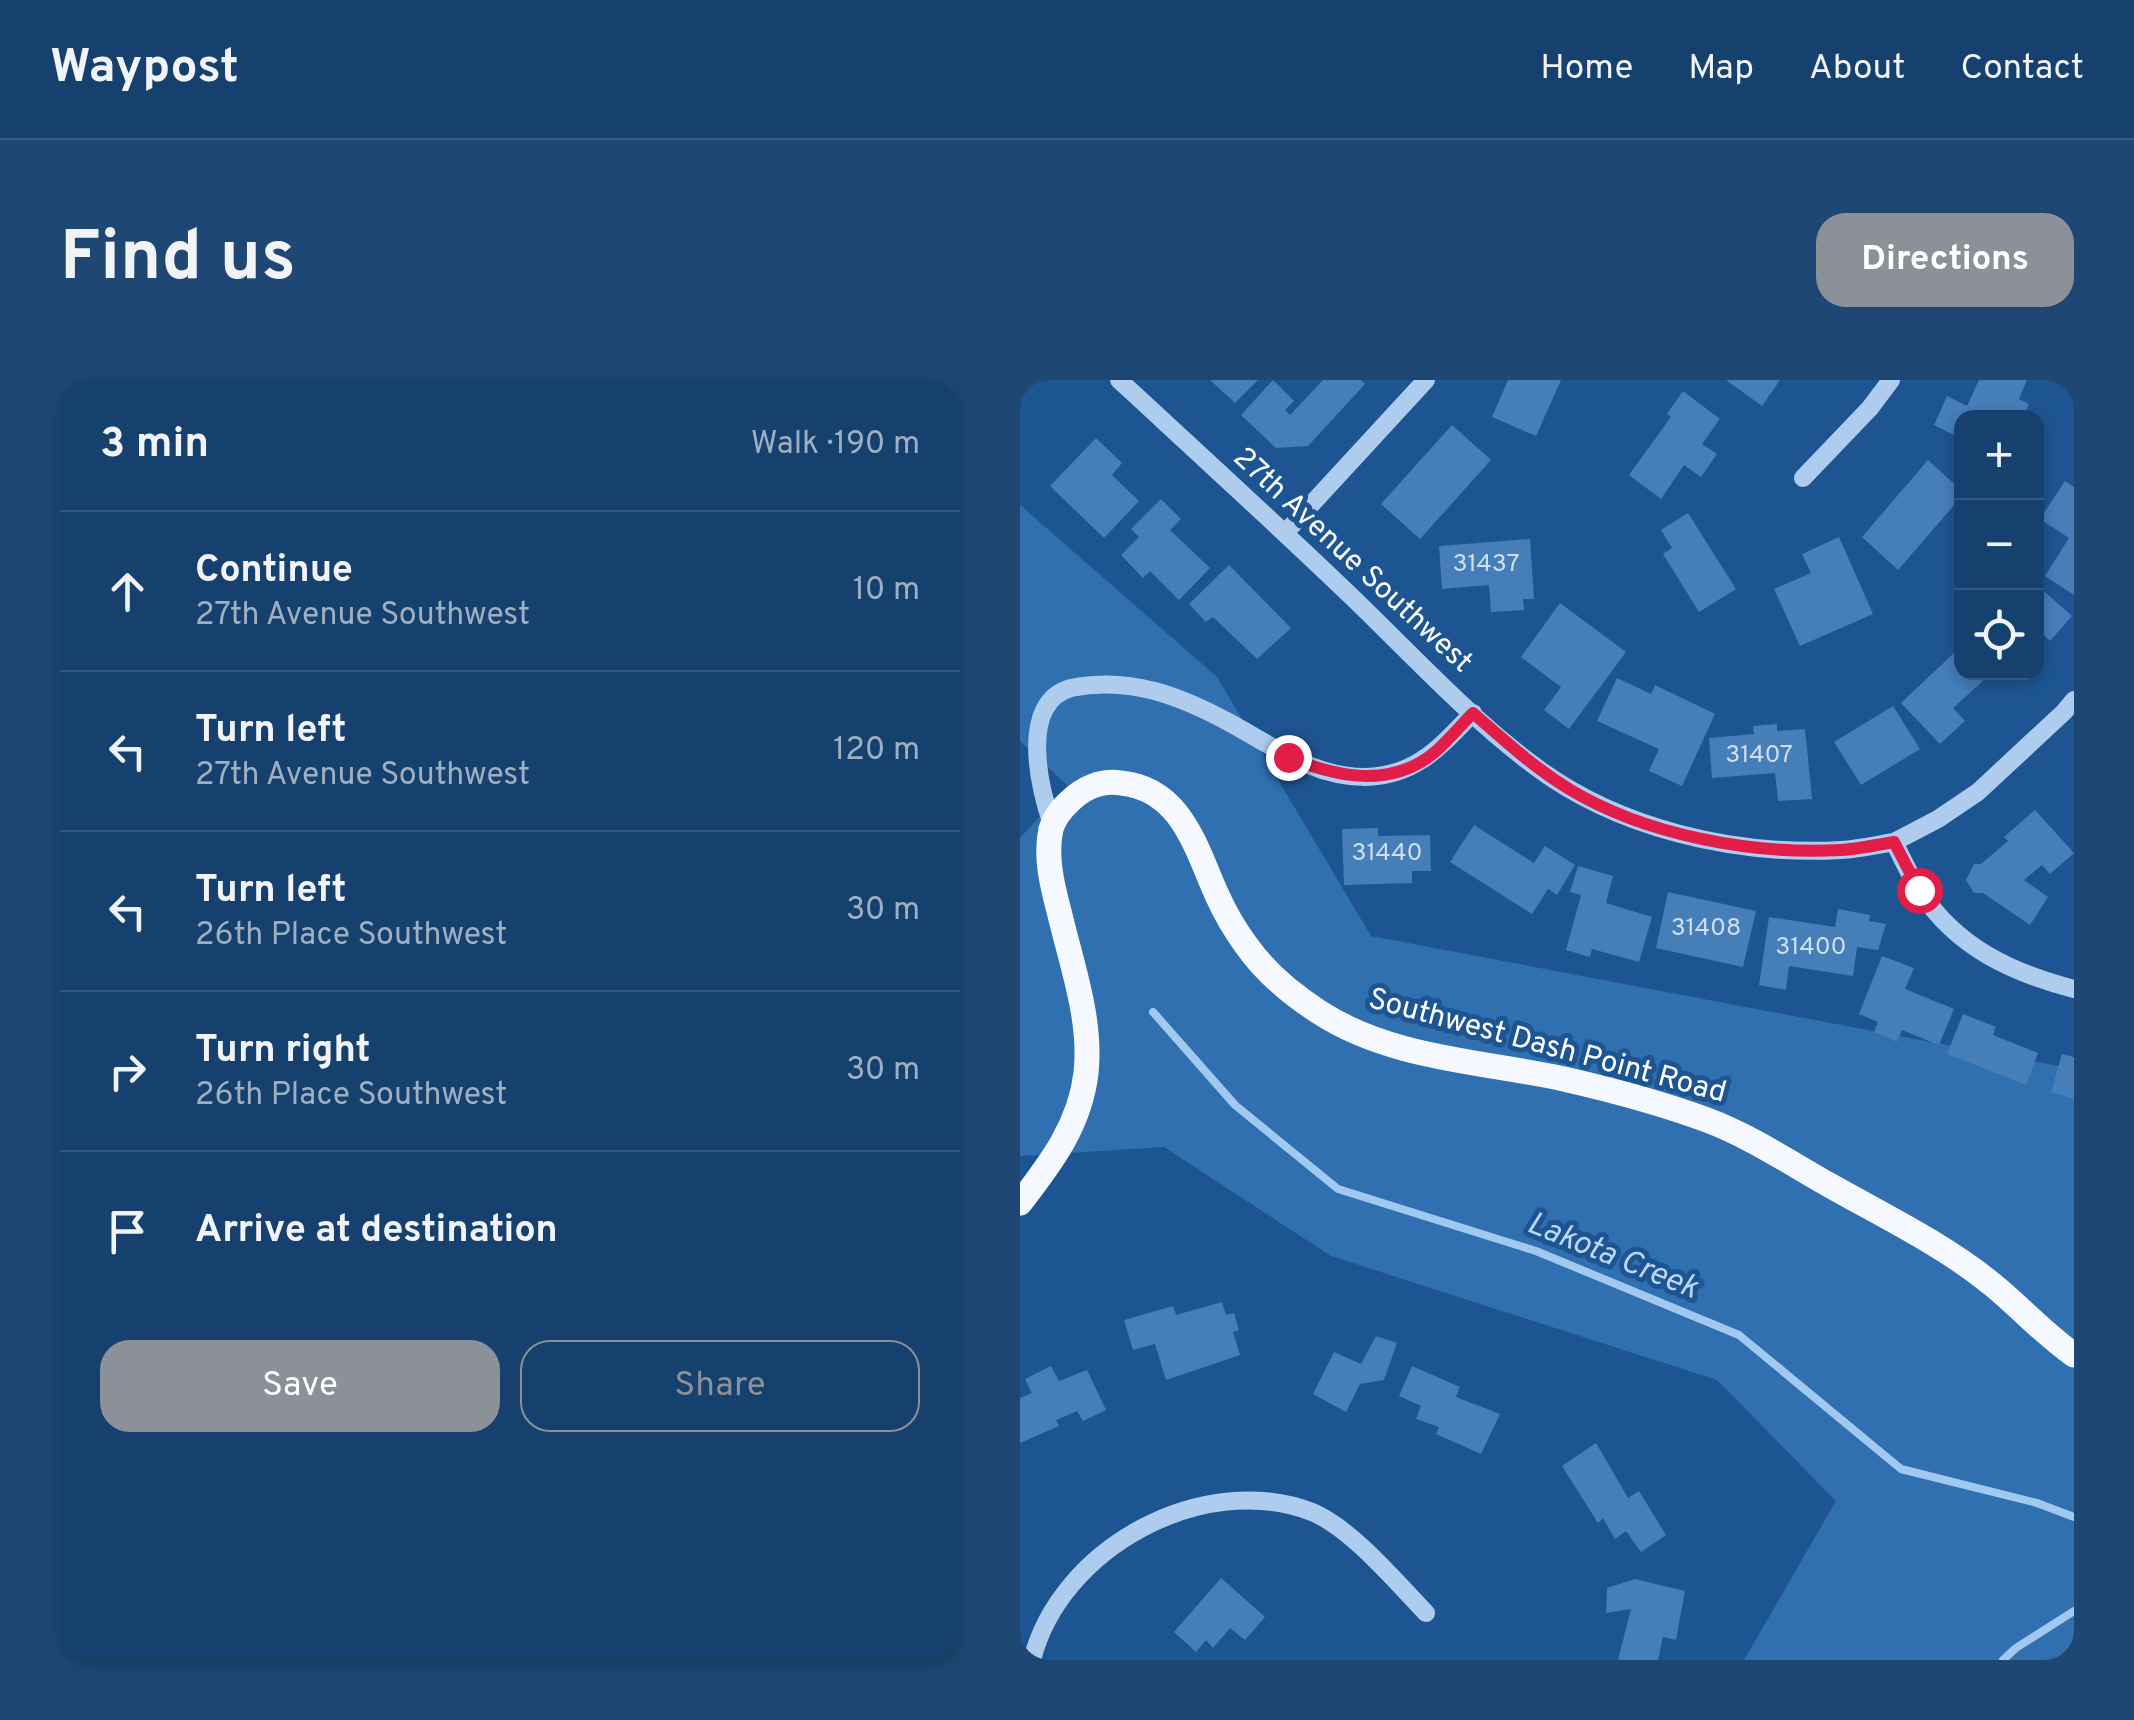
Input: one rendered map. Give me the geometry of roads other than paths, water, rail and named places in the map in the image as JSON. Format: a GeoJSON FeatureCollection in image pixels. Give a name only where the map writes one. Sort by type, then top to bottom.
{"type":"FeatureCollection","features":[{"type":"Feature","properties":{"kind":"main road","name":"Southwest Dash Point Road"},"geometry":{"type":"LineString","coordinates":[[1052,825],[1069,802],[1092,786],[1116,782],[1142,788],[1168,804],[1191,833],[1219,901],[1247,947],[1289,990],[1320,1012],[1353,1030],[1427,1054],[1564,1079],[1724,1127],[1954,1257],[2074,1355]]}},
{"type":"Feature","properties":{"kind":"main road"},"geometry":{"type":"LineString","coordinates":[[1020,1204],[1070,1133],[1087,1068],[1081,1005],[1051,878],[1052,825]]}},
{"type":"Feature","properties":{"kind":"street","name":"27th Avenue Southwest"},"geometry":{"type":"LineString","coordinates":[[1119,380],[1532,764],[1572,791],[1670,831],[1731,846],[1790,850],[1843,850],[1894,842],[1978,792],[2074,700]]}},
{"type":"Feature","properties":{"kind":"street"},"geometry":{"type":"LineString","coordinates":[[1285,533],[1426,380]]}},
{"type":"Feature","properties":{"kind":"street"},"geometry":{"type":"LineString","coordinates":[[1803,478],[1891,380]]}},
{"type":"Feature","properties":{"kind":"street"},"geometry":{"type":"LineString","coordinates":[[1052,825],[1032,763],[1029,740],[1036,713],[1049,697],[1066,689],[1114,684],[1159,691],[1198,706],[1288,757],[1326,771],[1358,777],[1389,775],[1426,759],[1473,713]]}},
{"type":"Feature","properties":{"kind":"street"},"geometry":{"type":"LineString","coordinates":[[1894,842],[1919,890],[1973,948],[2021,973],[2074,989]]}},
{"type":"Feature","properties":{"kind":"street"},"geometry":{"type":"LineString","coordinates":[[1032,1660],[1038,1638],[1064,1595],[1102,1553],[1138,1529],[1179,1512],[1218,1504],[1270,1501],[1314,1513],[1357,1542],[1426,1613]]}},
{"type":"Feature","properties":{"kind":"waterway","name":"Lakota Creek"},"geometry":{"type":"LineString","coordinates":[[1153,1012],[1235,1105],[1338,1189],[1536,1251],[1739,1335],[1901,1469],[2037,1503],[2074,1517]]}},
{"type":"Feature","properties":{"kind":"waterway","name":"Lakota Creek"},"geometry":{"type":"LineString","coordinates":[[2003,1660],[2074,1611]]}}]}
